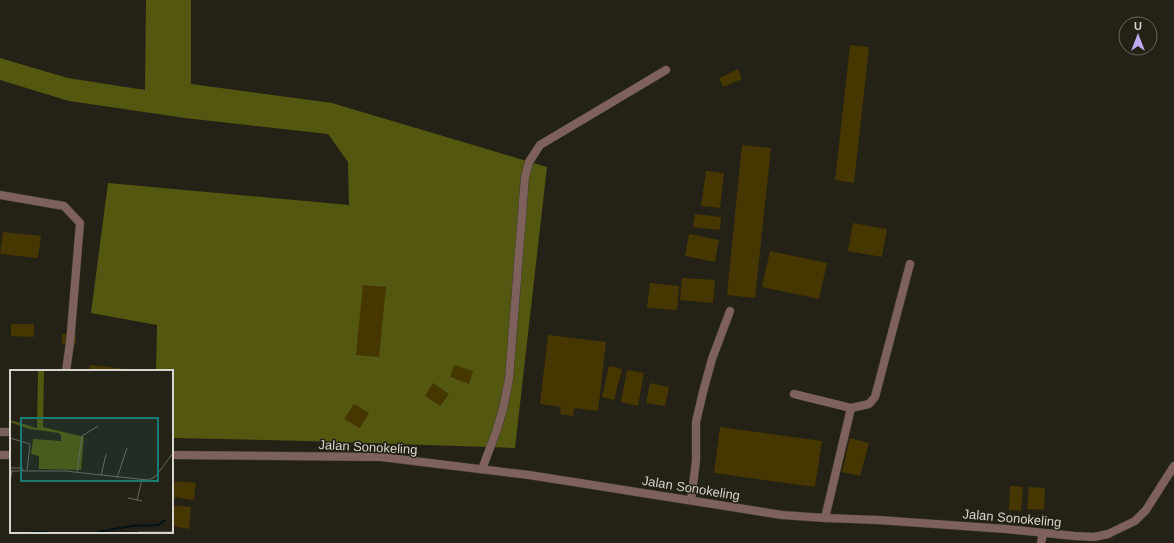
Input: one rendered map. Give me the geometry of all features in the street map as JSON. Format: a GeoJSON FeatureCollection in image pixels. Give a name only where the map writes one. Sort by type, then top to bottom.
{"type":"FeatureCollection","features":[{"type":"Feature","properties":{"kind":"street"},"geometry":{"type":"LineString","coordinates":[[482,469],[503,409],[509,379],[525,177],[529,162],[540,145],[666,70]]}},
{"type":"Feature","properties":{"kind":"street"},"geometry":{"type":"LineString","coordinates":[[0,195],[64,206],[80,223],[70,343],[66,370]]}},
{"type":"Feature","properties":{"kind":"street"},"geometry":{"type":"LineString","coordinates":[[794,394],[851,408],[869,404],[874,397],[910,264]]}},
{"type":"Feature","properties":{"kind":"street"},"geometry":{"type":"LineString","coordinates":[[691,500],[696,461],[696,422],[712,359],[730,311]]}},
{"type":"Feature","properties":{"kind":"street"},"geometry":{"type":"LineString","coordinates":[[825,518],[851,408]]}},
{"type":"Feature","properties":{"kind":"street","name":"Jalan Sonokeling"},"geometry":{"type":"LineString","coordinates":[[173,455],[381,457],[529,475],[782,515],[923,523],[1094,537],[1108,534],[1135,522],[1146,510],[1174,466]]}},
{"type":"Feature","properties":{"kind":"street"},"geometry":{"type":"LineString","coordinates":[[1040,543],[1043,533]]}},
{"type":"Feature","properties":{"kind":"shaded area"},"geometry":{"type":"Polygon","coordinates":[[[146,0],[191,0],[191,84],[332,103],[547,167],[515,448],[173,438],[173,370],[156,370],[157,325],[91,313],[108,183],[349,205],[348,162],[328,134],[185,118],[69,101],[0,80],[0,58],[68,78],[145,90],[146,0]]]}},
{"type":"Feature","properties":{"kind":"building"},"geometry":{"type":"Polygon","coordinates":[[[850,45],[869,47],[854,183],[835,180],[850,45]]]}},
{"type":"Feature","properties":{"kind":"building"},"geometry":{"type":"Polygon","coordinates":[[[738,69],[742,79],[723,87],[719,78],[738,69]]]}},
{"type":"Feature","properties":{"kind":"building"},"geometry":{"type":"Polygon","coordinates":[[[742,145],[771,148],[755,298],[727,295],[742,145]]]}},
{"type":"Feature","properties":{"kind":"building"},"geometry":{"type":"Polygon","coordinates":[[[706,171],[724,173],[720,208],[701,206],[706,171]]]}},
{"type":"Feature","properties":{"kind":"building"},"geometry":{"type":"Polygon","coordinates":[[[695,214],[721,217],[720,230],[693,227],[695,214]]]}},
{"type":"Feature","properties":{"kind":"building"},"geometry":{"type":"Polygon","coordinates":[[[853,223],[887,229],[882,257],[848,251],[853,223]]]}},
{"type":"Feature","properties":{"kind":"building"},"geometry":{"type":"Polygon","coordinates":[[[3,232],[41,236],[38,258],[0,254],[3,232]]]}},
{"type":"Feature","properties":{"kind":"building"},"geometry":{"type":"Polygon","coordinates":[[[689,234],[719,240],[715,262],[685,256],[689,234]]]}},
{"type":"Feature","properties":{"kind":"building"},"geometry":{"type":"Polygon","coordinates":[[[770,251],[827,263],[819,299],[762,287],[770,251]]]}},
{"type":"Feature","properties":{"kind":"building"},"geometry":{"type":"Polygon","coordinates":[[[682,278],[715,280],[713,303],[680,300],[682,278]]]}},
{"type":"Feature","properties":{"kind":"building"},"geometry":{"type":"Polygon","coordinates":[[[650,283],[679,286],[677,310],[647,308],[650,283]]]}},
{"type":"Feature","properties":{"kind":"building"},"geometry":{"type":"Polygon","coordinates":[[[363,285],[386,287],[379,357],[356,355],[363,285]]]}},
{"type":"Feature","properties":{"kind":"building"},"geometry":{"type":"Polygon","coordinates":[[[11,324],[34,324],[34,337],[11,336],[11,324]]]}},
{"type":"Feature","properties":{"kind":"building"},"geometry":{"type":"Polygon","coordinates":[[[62,334],[76,334],[76,344],[62,344],[62,334]]]}},
{"type":"Feature","properties":{"kind":"building"},"geometry":{"type":"Polygon","coordinates":[[[548,335],[606,342],[598,411],[574,408],[573,416],[560,414],[561,407],[540,404],[548,335]]]}},
{"type":"Feature","properties":{"kind":"building"},"geometry":{"type":"Polygon","coordinates":[[[90,365],[125,369],[125,370],[89,370],[90,365]]]}},
{"type":"Feature","properties":{"kind":"building"},"geometry":{"type":"Polygon","coordinates":[[[454,365],[473,371],[469,384],[450,377],[454,365]]]}},
{"type":"Feature","properties":{"kind":"building"},"geometry":{"type":"Polygon","coordinates":[[[609,366],[622,369],[614,400],[602,397],[609,366]]]}},
{"type":"Feature","properties":{"kind":"building"},"geometry":{"type":"Polygon","coordinates":[[[627,370],[644,373],[638,406],[621,402],[627,370]]]}},
{"type":"Feature","properties":{"kind":"building"},"geometry":{"type":"Polygon","coordinates":[[[433,383],[449,394],[440,406],[425,396],[433,383]]]}},
{"type":"Feature","properties":{"kind":"building"},"geometry":{"type":"Polygon","coordinates":[[[650,383],[669,387],[665,406],[646,403],[650,383]]]}},
{"type":"Feature","properties":{"kind":"building"},"geometry":{"type":"Polygon","coordinates":[[[354,404],[369,413],[360,428],[344,419],[354,404]]]}},
{"type":"Feature","properties":{"kind":"building"},"geometry":{"type":"Polygon","coordinates":[[[720,427],[822,441],[815,487],[714,473],[720,427]]]}},
{"type":"Feature","properties":{"kind":"building"},"geometry":{"type":"Polygon","coordinates":[[[850,438],[869,443],[860,476],[842,472],[850,438]]]}},
{"type":"Feature","properties":{"kind":"building"},"geometry":{"type":"Polygon","coordinates":[[[174,481],[196,483],[194,500],[173,497],[174,481]]]}},
{"type":"Feature","properties":{"kind":"building"},"geometry":{"type":"Polygon","coordinates":[[[1010,486],[1023,487],[1021,511],[1009,510],[1010,486]]]}},
{"type":"Feature","properties":{"kind":"building"},"geometry":{"type":"Polygon","coordinates":[[[1029,487],[1045,488],[1044,510],[1027,509],[1029,487]]]}},
{"type":"Feature","properties":{"kind":"building"},"geometry":{"type":"Polygon","coordinates":[[[173,505],[191,507],[189,529],[173,526],[173,505]]]}}]}
